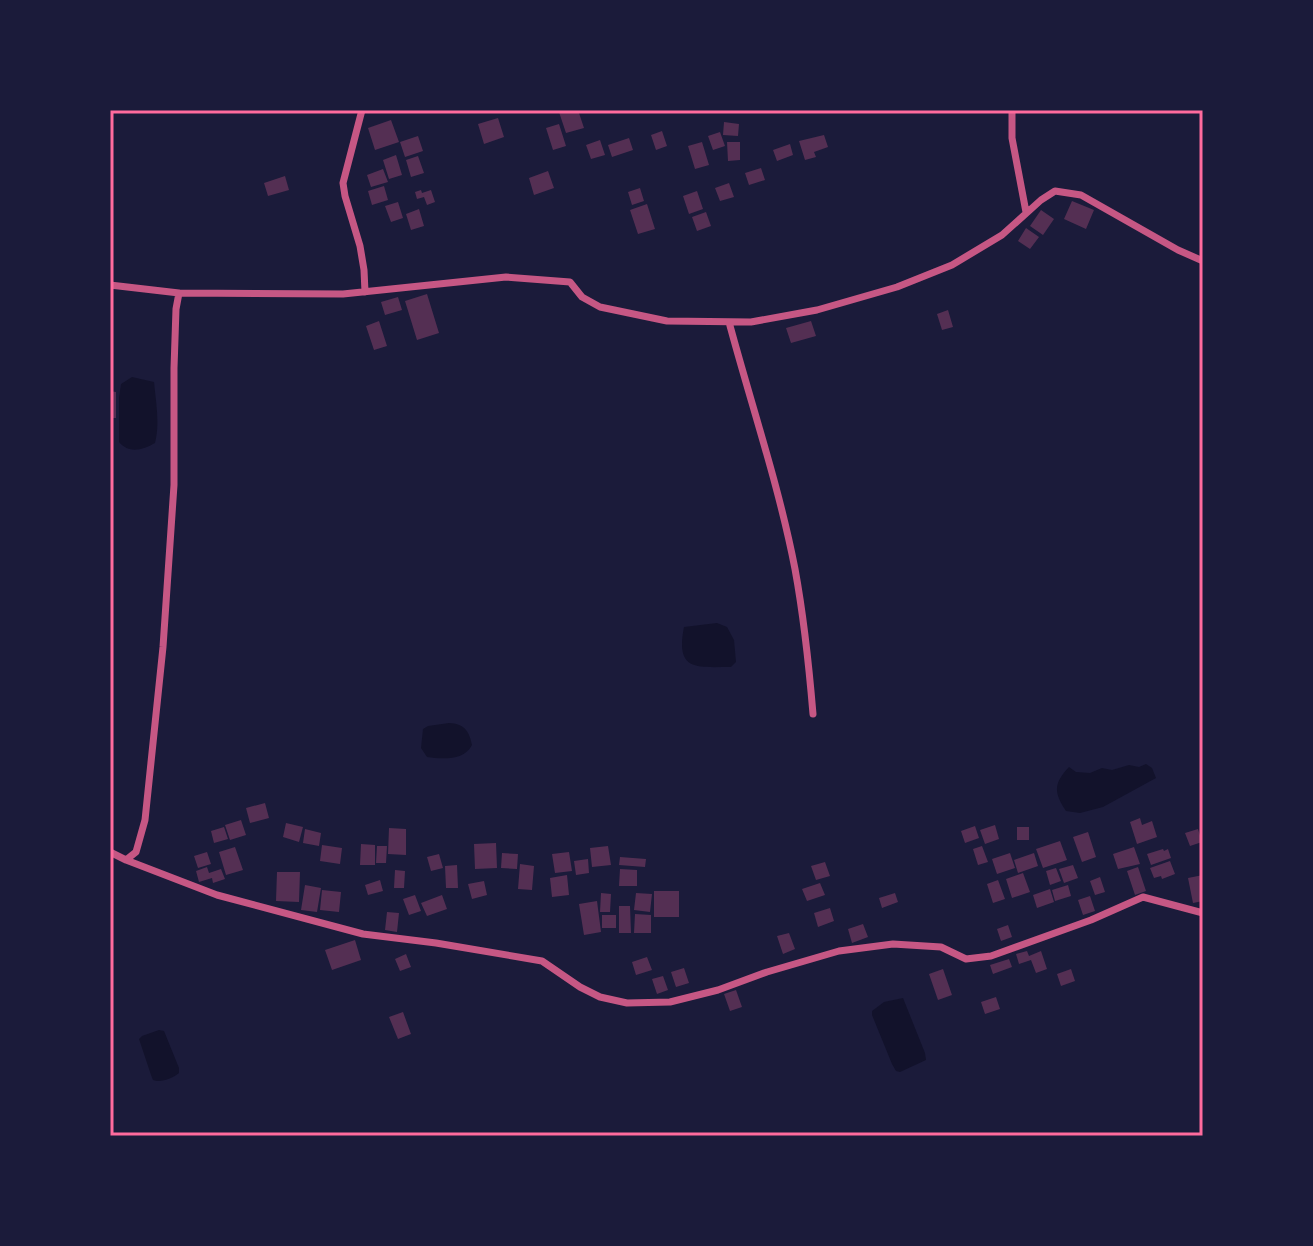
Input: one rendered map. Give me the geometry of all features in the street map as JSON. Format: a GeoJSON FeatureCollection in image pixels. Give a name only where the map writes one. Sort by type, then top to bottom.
{"type":"FeatureCollection","features":[{"type":"Feature","properties":{"kind":"street"},"geometry":{"type":"LineString","coordinates":[[362,110],[343,183],[360,246],[365,292]]}},
{"type":"Feature","properties":{"kind":"street"},"geometry":{"type":"LineString","coordinates":[[1012,110],[1012,138],[1026,212]]}},
{"type":"Feature","properties":{"kind":"street"},"geometry":{"type":"LineString","coordinates":[[110,285],[179,293],[343,294],[506,277],[570,282],[582,297],[600,307],[667,321],[751,322],[817,310],[897,287],[952,265],[1002,235],[1055,191],[1081,195],[1203,261]]}},
{"type":"Feature","properties":{"kind":"street"},"geometry":{"type":"LineString","coordinates":[[126,860],[136,852],[145,820],[162,660],[174,485],[174,368],[179,293]]}},
{"type":"Feature","properties":{"kind":"street"},"geometry":{"type":"LineString","coordinates":[[729,322],[794,566],[805,625],[813,714]]}},
{"type":"Feature","properties":{"kind":"street"},"geometry":{"type":"LineString","coordinates":[[110,852],[217,895],[363,934],[542,961],[600,997],[627,1003],[670,1002],[839,951],[893,944],[941,947],[966,959],[991,956],[1091,920],[1143,897],[1203,913]]}},
{"type":"Feature","properties":{"kind":"shaded area"},"geometry":{"type":"Polygon","coordinates":[[[132,377],[154,382],[157,413],[155,443],[136,450],[119,442],[121,384],[132,377]]]}},
{"type":"Feature","properties":{"kind":"shaded area"},"geometry":{"type":"Polygon","coordinates":[[[717,623],[727,627],[734,640],[736,662],[731,667],[691,664],[683,652],[684,627],[717,623]]]}},
{"type":"Feature","properties":{"kind":"shaded area"},"geometry":{"type":"Polygon","coordinates":[[[449,723],[465,729],[472,745],[458,756],[427,757],[421,748],[423,729],[449,723]]]}},
{"type":"Feature","properties":{"kind":"shaded area"},"geometry":{"type":"Polygon","coordinates":[[[1146,764],[1152,768],[1156,778],[1103,807],[1080,813],[1066,811],[1057,793],[1060,778],[1069,767],[1076,772],[1090,773],[1102,768],[1112,770],[1146,764]]]}},
{"type":"Feature","properties":{"kind":"shaded area"},"geometry":{"type":"Polygon","coordinates":[[[903,998],[926,1060],[900,1072],[892,1064],[872,1011],[884,1002],[903,998]]]}},
{"type":"Feature","properties":{"kind":"shaded area"},"geometry":{"type":"Polygon","coordinates":[[[159,1030],[164,1031],[179,1068],[179,1073],[160,1081],[153,1080],[139,1039],[159,1030]]]}},
{"type":"Feature","properties":{"kind":"building"},"geometry":{"type":"Polygon","coordinates":[[[578,110],[584,128],[566,133],[559,112],[578,110]]]}},
{"type":"Feature","properties":{"kind":"building"},"geometry":{"type":"Polygon","coordinates":[[[498,118],[504,137],[484,144],[478,124],[498,118]]]}},
{"type":"Feature","properties":{"kind":"building"},"geometry":{"type":"Polygon","coordinates":[[[391,120],[399,142],[375,150],[368,128],[391,120]]]}},
{"type":"Feature","properties":{"kind":"building"},"geometry":{"type":"Polygon","coordinates":[[[724,122],[739,124],[738,136],[723,135],[724,122]]]}},
{"type":"Feature","properties":{"kind":"building"},"geometry":{"type":"Polygon","coordinates":[[[559,124],[566,146],[553,150],[546,128],[559,124]]]}},
{"type":"Feature","properties":{"kind":"building"},"geometry":{"type":"Polygon","coordinates":[[[662,131],[667,146],[656,150],[651,135],[662,131]]]}},
{"type":"Feature","properties":{"kind":"building"},"geometry":{"type":"Polygon","coordinates":[[[720,132],[725,146],[713,150],[708,136],[720,132]]]}},
{"type":"Feature","properties":{"kind":"building"},"geometry":{"type":"Polygon","coordinates":[[[824,135],[828,147],[814,152],[816,157],[805,160],[799,141],[824,135]]]}},
{"type":"Feature","properties":{"kind":"building"},"geometry":{"type":"Polygon","coordinates":[[[418,136],[423,151],[405,157],[400,142],[418,136]]]}},
{"type":"Feature","properties":{"kind":"building"},"geometry":{"type":"Polygon","coordinates":[[[629,138],[633,150],[612,157],[608,145],[629,138]]]}},
{"type":"Feature","properties":{"kind":"building"},"geometry":{"type":"Polygon","coordinates":[[[600,140],[605,155],[591,159],[586,145],[600,140]]]}},
{"type":"Feature","properties":{"kind":"building"},"geometry":{"type":"Polygon","coordinates":[[[702,142],[709,165],[695,169],[688,146],[702,142]]]}},
{"type":"Feature","properties":{"kind":"building"},"geometry":{"type":"Polygon","coordinates":[[[727,142],[740,142],[740,160],[728,161],[727,142]]]}},
{"type":"Feature","properties":{"kind":"building"},"geometry":{"type":"Polygon","coordinates":[[[790,144],[793,155],[777,161],[773,150],[790,144]]]}},
{"type":"Feature","properties":{"kind":"building"},"geometry":{"type":"Polygon","coordinates":[[[396,155],[402,175],[389,179],[383,160],[396,155]]]}},
{"type":"Feature","properties":{"kind":"building"},"geometry":{"type":"Polygon","coordinates":[[[418,156],[424,173],[411,177],[406,160],[418,156]]]}},
{"type":"Feature","properties":{"kind":"building"},"geometry":{"type":"Polygon","coordinates":[[[761,168],[765,180],[749,185],[745,173],[761,168]]]}},
{"type":"Feature","properties":{"kind":"building"},"geometry":{"type":"Polygon","coordinates":[[[383,169],[388,182],[371,187],[367,175],[383,169]]]}},
{"type":"Feature","properties":{"kind":"building"},"geometry":{"type":"Polygon","coordinates":[[[548,171],[554,188],[534,195],[529,178],[548,171]]]}},
{"type":"Feature","properties":{"kind":"building"},"geometry":{"type":"Polygon","coordinates":[[[285,176],[289,190],[268,196],[264,183],[285,176]]]}},
{"type":"Feature","properties":{"kind":"building"},"geometry":{"type":"Polygon","coordinates":[[[729,183],[734,197],[720,201],[715,188],[729,183]]]}},
{"type":"Feature","properties":{"kind":"building"},"geometry":{"type":"Polygon","coordinates":[[[384,186],[388,200],[372,205],[368,191],[384,186]]]}},
{"type":"Feature","properties":{"kind":"building"},"geometry":{"type":"Polygon","coordinates":[[[640,188],[644,201],[632,205],[628,192],[640,188]]]}},
{"type":"Feature","properties":{"kind":"building"},"geometry":{"type":"Polygon","coordinates":[[[421,190],[422,193],[431,190],[435,202],[427,205],[424,197],[417,199],[415,192],[421,190]]]}},
{"type":"Feature","properties":{"kind":"building"},"geometry":{"type":"Polygon","coordinates":[[[697,191],[703,209],[689,214],[683,196],[697,191]]]}},
{"type":"Feature","properties":{"kind":"building"},"geometry":{"type":"Polygon","coordinates":[[[1072,201],[1094,210],[1086,229],[1064,219],[1072,201]]]}},
{"type":"Feature","properties":{"kind":"building"},"geometry":{"type":"Polygon","coordinates":[[[398,202],[403,218],[391,222],[385,206],[398,202]]]}},
{"type":"Feature","properties":{"kind":"building"},"geometry":{"type":"Polygon","coordinates":[[[647,204],[655,229],[638,234],[630,210],[647,204]]]}},
{"type":"Feature","properties":{"kind":"building"},"geometry":{"type":"Polygon","coordinates":[[[419,209],[424,226],[411,230],[406,214],[419,209]]]}},
{"type":"Feature","properties":{"kind":"building"},"geometry":{"type":"Polygon","coordinates":[[[1041,210],[1054,219],[1043,235],[1030,226],[1041,210]]]}},
{"type":"Feature","properties":{"kind":"building"},"geometry":{"type":"Polygon","coordinates":[[[706,212],[711,226],[697,231],[692,217],[706,212]]]}},
{"type":"Feature","properties":{"kind":"building"},"geometry":{"type":"Polygon","coordinates":[[[1026,228],[1039,237],[1030,249],[1018,241],[1026,228]]]}},
{"type":"Feature","properties":{"kind":"building"},"geometry":{"type":"Polygon","coordinates":[[[427,294],[439,333],[417,340],[405,301],[427,294]]]}},
{"type":"Feature","properties":{"kind":"building"},"geometry":{"type":"Polygon","coordinates":[[[398,297],[402,310],[385,315],[381,302],[398,297]]]}},
{"type":"Feature","properties":{"kind":"building"},"geometry":{"type":"Polygon","coordinates":[[[948,310],[953,327],[942,330],[937,314],[948,310]]]}},
{"type":"Feature","properties":{"kind":"building"},"geometry":{"type":"Polygon","coordinates":[[[379,321],[387,346],[374,350],[366,326],[379,321]]]}},
{"type":"Feature","properties":{"kind":"building"},"geometry":{"type":"Polygon","coordinates":[[[811,321],[816,336],[791,343],[786,328],[811,321]]]}},
{"type":"Feature","properties":{"kind":"building"},"geometry":{"type":"Polygon","coordinates":[[[110,391],[116,392],[116,418],[110,418],[110,391]]]}},
{"type":"Feature","properties":{"kind":"building"},"geometry":{"type":"Polygon","coordinates":[[[265,803],[269,818],[250,823],[246,808],[265,803]]]}},
{"type":"Feature","properties":{"kind":"building"},"geometry":{"type":"Polygon","coordinates":[[[1140,818],[1142,825],[1152,821],[1157,837],[1137,844],[1130,822],[1140,818]]]}},
{"type":"Feature","properties":{"kind":"building"},"geometry":{"type":"Polygon","coordinates":[[[241,820],[246,835],[230,840],[225,825],[241,820]]]}},
{"type":"Feature","properties":{"kind":"building"},"geometry":{"type":"Polygon","coordinates":[[[286,823],[303,827],[299,842],[283,837],[286,823]]]}},
{"type":"Feature","properties":{"kind":"building"},"geometry":{"type":"Polygon","coordinates":[[[995,825],[999,839],[985,844],[980,830],[995,825]]]}},
{"type":"Feature","properties":{"kind":"building"},"geometry":{"type":"Polygon","coordinates":[[[975,826],[979,838],[965,843],[961,831],[975,826]]]}},
{"type":"Feature","properties":{"kind":"building"},"geometry":{"type":"Polygon","coordinates":[[[224,827],[228,839],[214,843],[211,831],[224,827]]]}},
{"type":"Feature","properties":{"kind":"building"},"geometry":{"type":"Polygon","coordinates":[[[1017,827],[1029,827],[1029,840],[1017,840],[1017,827]]]}},
{"type":"Feature","properties":{"kind":"building"},"geometry":{"type":"Polygon","coordinates":[[[389,828],[406,829],[406,855],[388,854],[389,828]]]}},
{"type":"Feature","properties":{"kind":"building"},"geometry":{"type":"Polygon","coordinates":[[[305,829],[321,833],[319,846],[303,843],[305,829]]]}},
{"type":"Feature","properties":{"kind":"building"},"geometry":{"type":"Polygon","coordinates":[[[1198,829],[1202,842],[1190,846],[1185,833],[1198,829]]]}},
{"type":"Feature","properties":{"kind":"building"},"geometry":{"type":"Polygon","coordinates":[[[1088,832],[1096,857],[1082,862],[1073,837],[1088,832]]]}},
{"type":"Feature","properties":{"kind":"building"},"geometry":{"type":"Polygon","coordinates":[[[1060,841],[1067,860],[1043,868],[1036,849],[1060,841]]]}},
{"type":"Feature","properties":{"kind":"building"},"geometry":{"type":"Polygon","coordinates":[[[496,843],[497,868],[475,869],[474,844],[496,843]]]}},
{"type":"Feature","properties":{"kind":"building"},"geometry":{"type":"Polygon","coordinates":[[[361,844],[375,845],[375,865],[360,865],[361,844]]]}},
{"type":"Feature","properties":{"kind":"building"},"geometry":{"type":"Polygon","coordinates":[[[322,845],[342,848],[340,864],[320,861],[322,845]]]}},
{"type":"Feature","properties":{"kind":"building"},"geometry":{"type":"Polygon","coordinates":[[[377,846],[387,846],[386,863],[376,863],[377,846]]]}},
{"type":"Feature","properties":{"kind":"building"},"geometry":{"type":"Polygon","coordinates":[[[608,846],[611,865],[592,867],[590,848],[608,846]]]}},
{"type":"Feature","properties":{"kind":"building"},"geometry":{"type":"Polygon","coordinates":[[[982,846],[988,862],[978,865],[973,849],[982,846]]]}},
{"type":"Feature","properties":{"kind":"building"},"geometry":{"type":"Polygon","coordinates":[[[235,847],[243,870],[226,875],[219,852],[235,847]]]}},
{"type":"Feature","properties":{"kind":"building"},"geometry":{"type":"Polygon","coordinates":[[[1134,847],[1140,864],[1118,869],[1113,854],[1134,847]]]}},
{"type":"Feature","properties":{"kind":"building"},"geometry":{"type":"Polygon","coordinates":[[[1168,849],[1171,858],[1151,865],[1147,854],[1168,849]]]}},
{"type":"Feature","properties":{"kind":"building"},"geometry":{"type":"Polygon","coordinates":[[[207,852],[211,864],[198,868],[194,856],[207,852]]]}},
{"type":"Feature","properties":{"kind":"building"},"geometry":{"type":"Polygon","coordinates":[[[569,852],[572,871],[555,873],[552,854],[569,852]]]}},
{"type":"Feature","properties":{"kind":"building"},"geometry":{"type":"Polygon","coordinates":[[[502,853],[518,854],[517,869],[501,868],[502,853]]]}},
{"type":"Feature","properties":{"kind":"building"},"geometry":{"type":"Polygon","coordinates":[[[1010,853],[1015,868],[997,874],[992,859],[1010,853]]]}},
{"type":"Feature","properties":{"kind":"building"},"geometry":{"type":"Polygon","coordinates":[[[1034,853],[1038,866],[1018,873],[1014,860],[1034,853]]]}},
{"type":"Feature","properties":{"kind":"building"},"geometry":{"type":"Polygon","coordinates":[[[439,854],[443,868],[431,871],[427,857],[439,854]]]}},
{"type":"Feature","properties":{"kind":"building"},"geometry":{"type":"Polygon","coordinates":[[[620,857],[646,859],[645,867],[619,865],[620,857]]]}},
{"type":"Feature","properties":{"kind":"building"},"geometry":{"type":"Polygon","coordinates":[[[588,859],[589,873],[576,875],[574,861],[588,859]]]}},
{"type":"Feature","properties":{"kind":"building"},"geometry":{"type":"Polygon","coordinates":[[[1170,861],[1175,874],[1162,879],[1161,876],[1154,878],[1150,868],[1170,861]]]}},
{"type":"Feature","properties":{"kind":"building"},"geometry":{"type":"Polygon","coordinates":[[[825,862],[830,876],[816,880],[811,866],[825,862]]]}},
{"type":"Feature","properties":{"kind":"building"},"geometry":{"type":"Polygon","coordinates":[[[520,864],[534,866],[532,890],[518,889],[520,864]]]}},
{"type":"Feature","properties":{"kind":"building"},"geometry":{"type":"Polygon","coordinates":[[[457,865],[458,888],[446,888],[445,866],[457,865]]]}},
{"type":"Feature","properties":{"kind":"building"},"geometry":{"type":"Polygon","coordinates":[[[1073,865],[1078,878],[1064,883],[1059,869],[1073,865]]]}},
{"type":"Feature","properties":{"kind":"building"},"geometry":{"type":"Polygon","coordinates":[[[207,867],[209,873],[221,869],[225,879],[213,883],[212,878],[199,882],[196,871],[207,867]]]}},
{"type":"Feature","properties":{"kind":"building"},"geometry":{"type":"Polygon","coordinates":[[[1138,867],[1146,891],[1135,895],[1127,871],[1138,867]]]}},
{"type":"Feature","properties":{"kind":"building"},"geometry":{"type":"Polygon","coordinates":[[[1056,868],[1061,881],[1050,885],[1046,871],[1056,868]]]}},
{"type":"Feature","properties":{"kind":"building"},"geometry":{"type":"Polygon","coordinates":[[[620,869],[637,870],[637,886],[619,886],[620,869]]]}},
{"type":"Feature","properties":{"kind":"building"},"geometry":{"type":"Polygon","coordinates":[[[395,870],[405,871],[404,888],[394,888],[395,870]]]}},
{"type":"Feature","properties":{"kind":"building"},"geometry":{"type":"Polygon","coordinates":[[[277,872],[300,872],[299,902],[276,901],[277,872]]]}},
{"type":"Feature","properties":{"kind":"building"},"geometry":{"type":"Polygon","coordinates":[[[1023,873],[1030,892],[1012,898],[1006,879],[1023,873]]]}},
{"type":"Feature","properties":{"kind":"building"},"geometry":{"type":"Polygon","coordinates":[[[567,875],[569,895],[552,897],[550,878],[567,875]]]}},
{"type":"Feature","properties":{"kind":"building"},"geometry":{"type":"Polygon","coordinates":[[[1203,875],[1203,901],[1193,903],[1188,878],[1203,875]]]}},
{"type":"Feature","properties":{"kind":"building"},"geometry":{"type":"Polygon","coordinates":[[[1100,877],[1105,892],[1095,895],[1090,881],[1100,877]]]}},
{"type":"Feature","properties":{"kind":"building"},"geometry":{"type":"Polygon","coordinates":[[[380,880],[383,891],[368,895],[365,885],[380,880]]]}},
{"type":"Feature","properties":{"kind":"building"},"geometry":{"type":"Polygon","coordinates":[[[998,880],[1005,899],[993,903],[987,884],[998,880]]]}},
{"type":"Feature","properties":{"kind":"building"},"geometry":{"type":"Polygon","coordinates":[[[484,881],[487,895],[472,899],[468,884],[484,881]]]}},
{"type":"Feature","properties":{"kind":"building"},"geometry":{"type":"Polygon","coordinates":[[[820,883],[825,895],[807,901],[802,889],[820,883]]]}},
{"type":"Feature","properties":{"kind":"building"},"geometry":{"type":"Polygon","coordinates":[[[305,885],[321,888],[317,912],[301,910],[305,885]]]}},
{"type":"Feature","properties":{"kind":"building"},"geometry":{"type":"Polygon","coordinates":[[[1068,885],[1071,896],[1055,901],[1052,890],[1068,885]]]}},
{"type":"Feature","properties":{"kind":"building"},"geometry":{"type":"Polygon","coordinates":[[[1050,889],[1054,902],[1037,908],[1033,895],[1050,889]]]}},
{"type":"Feature","properties":{"kind":"building"},"geometry":{"type":"Polygon","coordinates":[[[322,890],[341,892],[339,912],[320,910],[322,890]]]}},
{"type":"Feature","properties":{"kind":"building"},"geometry":{"type":"Polygon","coordinates":[[[654,891],[679,891],[679,917],[654,917],[654,891]]]}},
{"type":"Feature","properties":{"kind":"building"},"geometry":{"type":"Polygon","coordinates":[[[601,893],[611,894],[610,912],[600,912],[601,893]]]}},
{"type":"Feature","properties":{"kind":"building"},"geometry":{"type":"Polygon","coordinates":[[[636,893],[652,894],[650,912],[634,910],[636,893]]]}},
{"type":"Feature","properties":{"kind":"building"},"geometry":{"type":"Polygon","coordinates":[[[895,893],[898,902],[882,908],[879,898],[895,893]]]}},
{"type":"Feature","properties":{"kind":"building"},"geometry":{"type":"Polygon","coordinates":[[[415,895],[421,911],[409,915],[403,899],[415,895]]]}},
{"type":"Feature","properties":{"kind":"building"},"geometry":{"type":"Polygon","coordinates":[[[442,895],[447,909],[427,916],[421,903],[442,895]]]}},
{"type":"Feature","properties":{"kind":"building"},"geometry":{"type":"Polygon","coordinates":[[[1090,896],[1095,911],[1083,915],[1078,900],[1090,896]]]}},
{"type":"Feature","properties":{"kind":"building"},"geometry":{"type":"Polygon","coordinates":[[[597,901],[601,932],[584,935],[579,904],[597,901]]]}},
{"type":"Feature","properties":{"kind":"building"},"geometry":{"type":"Polygon","coordinates":[[[619,906],[630,906],[631,933],[619,933],[619,906]]]}},
{"type":"Feature","properties":{"kind":"building"},"geometry":{"type":"Polygon","coordinates":[[[830,908],[834,921],[818,927],[814,913],[830,908]]]}},
{"type":"Feature","properties":{"kind":"building"},"geometry":{"type":"Polygon","coordinates":[[[387,912],[399,913],[397,932],[385,930],[387,912]]]}},
{"type":"Feature","properties":{"kind":"building"},"geometry":{"type":"Polygon","coordinates":[[[635,914],[651,915],[651,933],[634,933],[635,914]]]}},
{"type":"Feature","properties":{"kind":"building"},"geometry":{"type":"Polygon","coordinates":[[[602,915],[616,915],[616,928],[602,928],[602,915]]]}},
{"type":"Feature","properties":{"kind":"building"},"geometry":{"type":"Polygon","coordinates":[[[863,924],[868,937],[852,943],[848,929],[863,924]]]}},
{"type":"Feature","properties":{"kind":"building"},"geometry":{"type":"Polygon","coordinates":[[[1008,925],[1012,937],[1001,941],[997,929],[1008,925]]]}},
{"type":"Feature","properties":{"kind":"building"},"geometry":{"type":"Polygon","coordinates":[[[789,933],[795,949],[783,954],[777,936],[789,933]]]}},
{"type":"Feature","properties":{"kind":"building"},"geometry":{"type":"Polygon","coordinates":[[[355,940],[361,960],[332,970],[325,950],[355,940]]]}},
{"type":"Feature","properties":{"kind":"building"},"geometry":{"type":"Polygon","coordinates":[[[1027,951],[1029,956],[1041,951],[1047,969],[1036,973],[1031,960],[1019,964],[1016,954],[1027,951]]]}},
{"type":"Feature","properties":{"kind":"building"},"geometry":{"type":"Polygon","coordinates":[[[406,954],[411,967],[400,971],[395,959],[406,954]]]}},
{"type":"Feature","properties":{"kind":"building"},"geometry":{"type":"Polygon","coordinates":[[[647,957],[652,970],[636,975],[632,962],[647,957]]]}},
{"type":"Feature","properties":{"kind":"building"},"geometry":{"type":"Polygon","coordinates":[[[1009,959],[1012,967],[993,974],[990,965],[1009,959]]]}},
{"type":"Feature","properties":{"kind":"building"},"geometry":{"type":"Polygon","coordinates":[[[684,968],[689,983],[676,987],[671,972],[684,968]]]}},
{"type":"Feature","properties":{"kind":"building"},"geometry":{"type":"Polygon","coordinates":[[[943,969],[952,995],[938,1000],[929,974],[943,969]]]}},
{"type":"Feature","properties":{"kind":"building"},"geometry":{"type":"Polygon","coordinates":[[[1071,969],[1075,981],[1061,986],[1057,974],[1071,969]]]}},
{"type":"Feature","properties":{"kind":"building"},"geometry":{"type":"Polygon","coordinates":[[[663,976],[668,990],[657,994],[652,979],[663,976]]]}},
{"type":"Feature","properties":{"kind":"building"},"geometry":{"type":"Polygon","coordinates":[[[736,990],[742,1007],[730,1011],[724,994],[736,990]]]}},
{"type":"Feature","properties":{"kind":"building"},"geometry":{"type":"Polygon","coordinates":[[[996,997],[1000,1009],[985,1014],[981,1002],[996,997]]]}},
{"type":"Feature","properties":{"kind":"building"},"geometry":{"type":"Polygon","coordinates":[[[403,1012],[411,1034],[398,1039],[389,1017],[403,1012]]]}}]}
